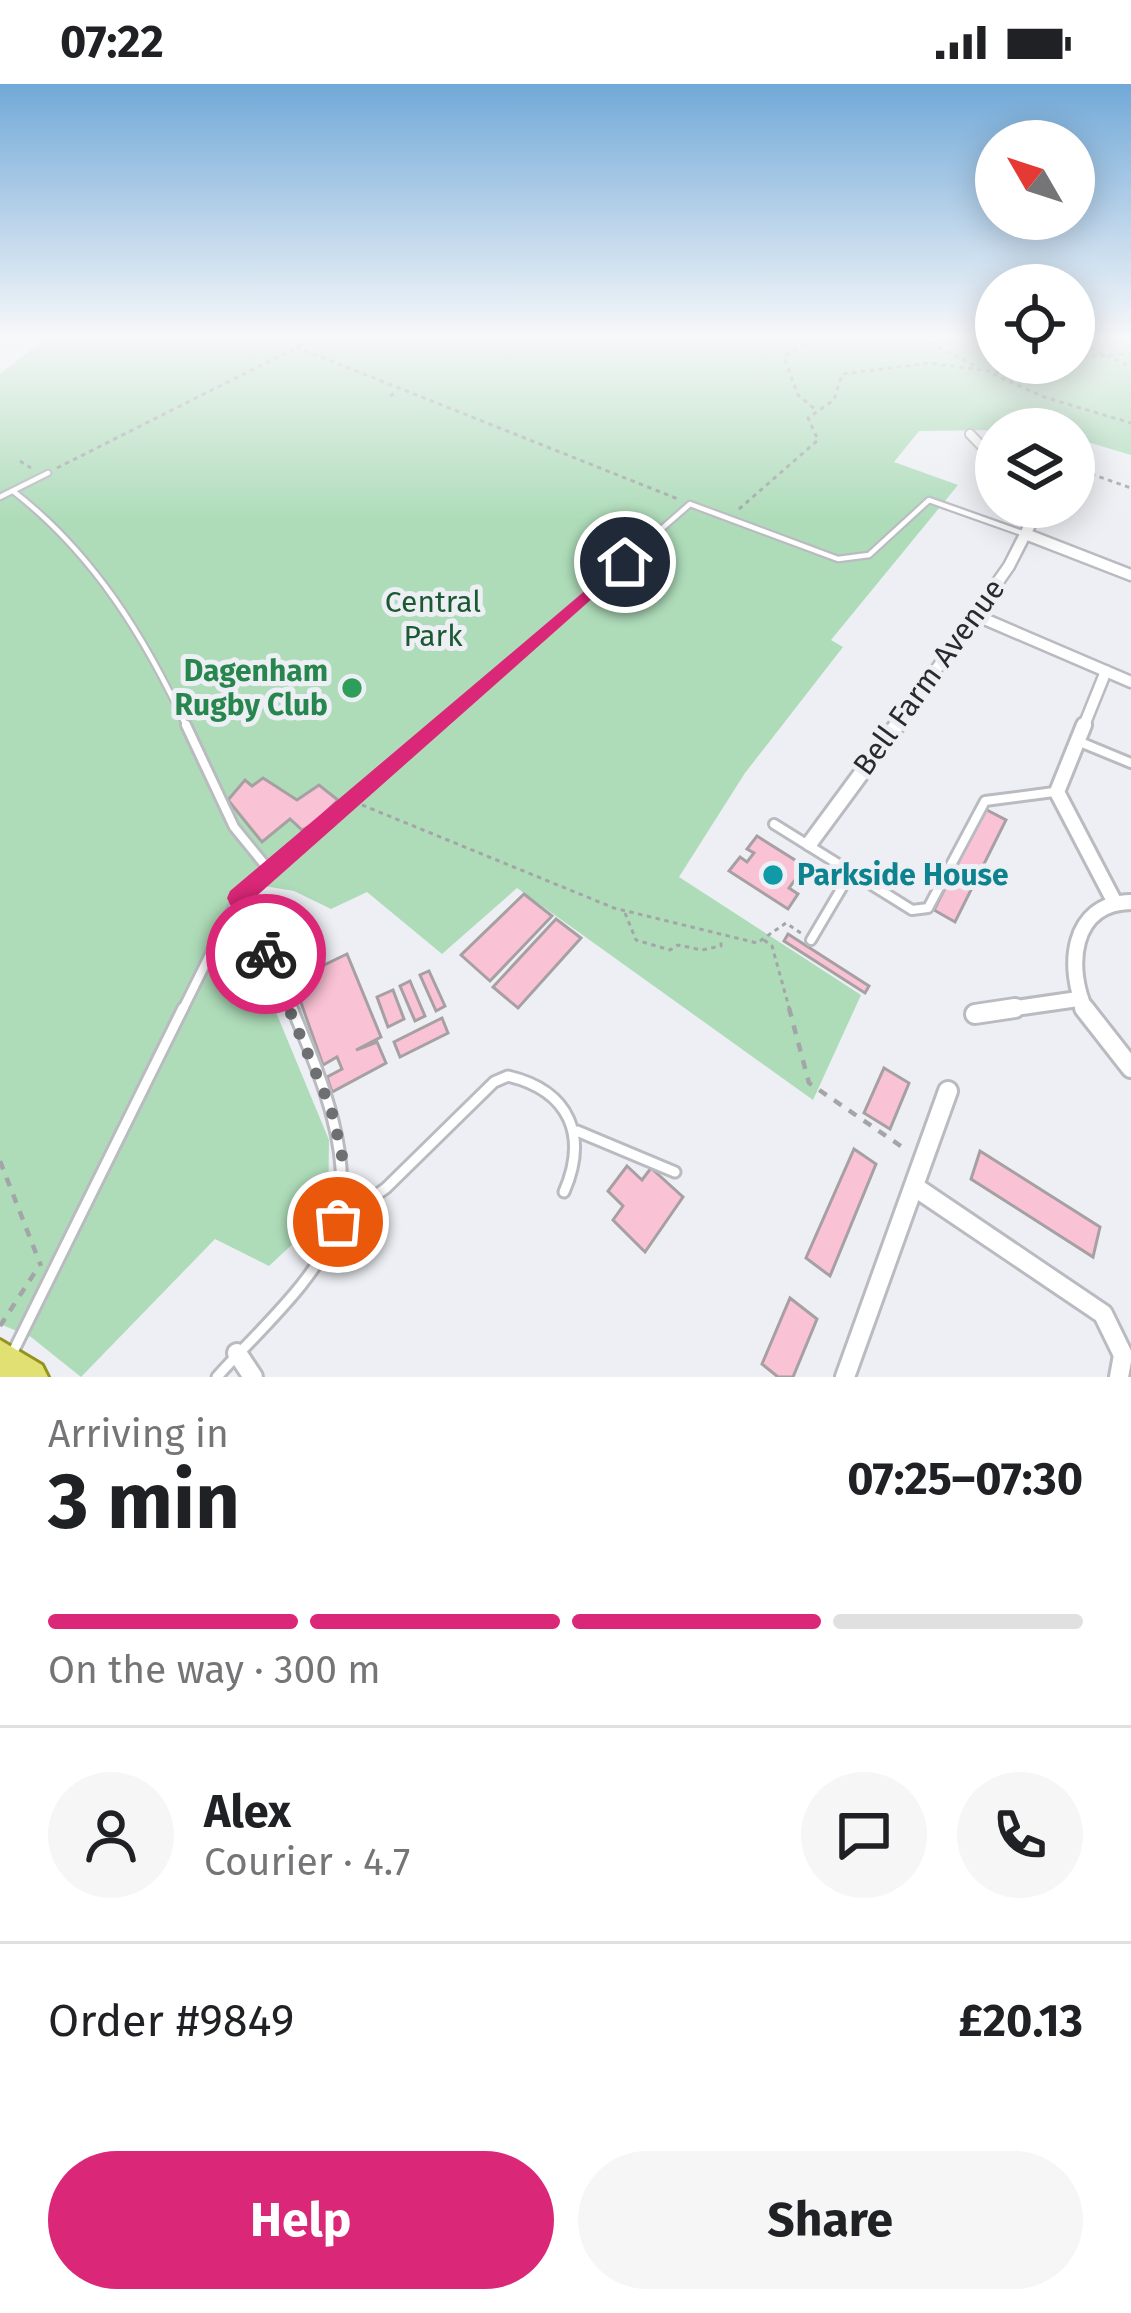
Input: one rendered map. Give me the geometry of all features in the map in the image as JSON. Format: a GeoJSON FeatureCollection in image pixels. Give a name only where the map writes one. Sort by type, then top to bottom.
{"type":"FeatureCollection","features":[{"type":"Feature","properties":{"kind":"street"},"geometry":{"type":"LineString","coordinates":[[970,434],[975,439]]}},
{"type":"Feature","properties":{"kind":"street","name":"Bell Farm Avenue"},"geometry":{"type":"LineString","coordinates":[[810,843],[975,615],[1031,528]]}},
{"type":"Feature","properties":{"kind":"street"},"geometry":{"type":"LineString","coordinates":[[1028,536],[1131,575]]}},
{"type":"Feature","properties":{"kind":"street"},"geometry":{"type":"LineString","coordinates":[[975,615],[1131,682]]}},
{"type":"Feature","properties":{"kind":"street"},"geometry":{"type":"LineString","coordinates":[[1106,671],[1057,792],[1123,902],[1085,922],[1070,953],[1078,1000],[1131,1068]]}},
{"type":"Feature","properties":{"kind":"street"},"geometry":{"type":"LineString","coordinates":[[975,1015],[1078,1000]]}},
{"type":"Feature","properties":{"kind":"street"},"geometry":{"type":"LineString","coordinates":[[845,1377],[948,1091]]}},
{"type":"Feature","properties":{"kind":"street"},"geometry":{"type":"LineString","coordinates":[[915,1187],[1103,1314],[1121,1366]]}},
{"type":"Feature","properties":{"kind":"street"},"geometry":{"type":"LineString","coordinates":[[237,1353],[253,1377]]}},
{"type":"Feature","properties":{"kind":"lane"},"geometry":{"type":"LineString","coordinates":[[0,497],[48,473]]}},
{"type":"Feature","properties":{"kind":"lane"},"geometry":{"type":"LineString","coordinates":[[13,491],[37,508],[88,565],[146,645],[220,806],[269,870]]}},
{"type":"Feature","properties":{"kind":"lane"},"geometry":{"type":"LineString","coordinates":[[10,1368],[238,898],[690,504],[838,559],[880,548],[929,500],[1028,536]]}},
{"type":"Feature","properties":{"kind":"lane"},"geometry":{"type":"LineString","coordinates":[[1076,740],[1131,763]]}},
{"type":"Feature","properties":{"kind":"lane"},"geometry":{"type":"LineString","coordinates":[[774,824],[912,910],[928,908],[985,801],[1057,792]]}},
{"type":"Feature","properties":{"kind":"lane"},"geometry":{"type":"LineString","coordinates":[[811,940],[850,874]]}},
{"type":"Feature","properties":{"kind":"lane"},"geometry":{"type":"LineString","coordinates":[[238,898],[331,1109],[342,1154],[338,1222]]}},
{"type":"Feature","properties":{"kind":"lane"},"geometry":{"type":"LineString","coordinates":[[217,1377],[323,1249],[338,1222],[386,1188],[494,1082],[508,1076],[534,1086],[577,1131],[675,1172]]}},
{"type":"Feature","properties":{"kind":"lane"},"geometry":{"type":"LineString","coordinates":[[564,1192],[579,1146],[577,1131]]}},
{"type":"Feature","properties":{"kind":"path"},"geometry":{"type":"LineString","coordinates":[[48,473],[193,399]]}},
{"type":"Feature","properties":{"kind":"path"},"geometry":{"type":"LineString","coordinates":[[424,399],[690,504]]}},
{"type":"Feature","properties":{"kind":"path"},"geometry":{"type":"LineString","coordinates":[[803,399],[818,412]]}},
{"type":"Feature","properties":{"kind":"path"},"geometry":{"type":"LineString","coordinates":[[729,518],[818,440],[808,418],[834,399]]}},
{"type":"Feature","properties":{"kind":"path"},"geometry":{"type":"LineString","coordinates":[[1040,399],[1051,405],[1092,408],[1131,423]]}},
{"type":"Feature","properties":{"kind":"path"},"geometry":{"type":"LineString","coordinates":[[20,461],[38,472]]}},
{"type":"Feature","properties":{"kind":"path"},"geometry":{"type":"LineString","coordinates":[[1095,476],[1131,488]]}},
{"type":"Feature","properties":{"kind":"path"},"geometry":{"type":"LineString","coordinates":[[351,803],[625,911],[757,943],[786,923],[811,940]]}},
{"type":"Feature","properties":{"kind":"path"},"geometry":{"type":"LineString","coordinates":[[625,911],[629,933],[658,948],[702,950],[721,946],[722,936]]}},
{"type":"Feature","properties":{"kind":"path"},"geometry":{"type":"LineString","coordinates":[[763,939],[772,946],[809,1083],[924,1163]]}},
{"type":"Feature","properties":{"kind":"path"},"geometry":{"type":"LineString","coordinates":[[0,1161],[49,1280]]}},
{"type":"Feature","properties":{"kind":"path"},"geometry":{"type":"LineString","coordinates":[[0,1326],[40,1264]]}},
{"type":"Feature","properties":{"kind":"green space","name":"Central Park"},"geometry":{"type":"Polygon","coordinates":[[[0,399],[1131,399],[1131,455],[1095,444],[1095,408],[975,408],[975,430],[919,431],[894,462],[958,485],[831,640],[843,647],[745,773],[679,877],[861,995],[813,1100],[517,888],[442,954],[367,892],[331,909],[294,891],[253,884],[234,911],[329,1140],[328,1211],[269,1266],[215,1239],[81,1377],[31,1337],[0,1324],[0,399]]]}},
{"type":"Feature","properties":{"kind":"building","name":"Dagenham Rugby Club"},"geometry":{"type":"Polygon","coordinates":[[[263,778],[297,800],[319,785],[338,800],[313,824],[302,830],[290,819],[262,842],[228,800],[245,780],[252,786],[263,778]]]}},
{"type":"Feature","properties":{"kind":"building"},"geometry":{"type":"Polygon","coordinates":[[[985,809],[1006,820],[955,922],[934,910],[985,809]]]}},
{"type":"Feature","properties":{"kind":"building","name":"Parkside House"},"geometry":{"type":"Polygon","coordinates":[[[757,836],[814,872],[806,883],[797,877],[789,888],[798,894],[788,909],[729,871],[740,857],[747,862],[754,853],[747,849],[757,836]]]}},
{"type":"Feature","properties":{"kind":"building"},"geometry":{"type":"Polygon","coordinates":[[[524,894],[552,916],[490,981],[461,955],[524,894]]]}},
{"type":"Feature","properties":{"kind":"building"},"geometry":{"type":"Polygon","coordinates":[[[556,919],[581,938],[518,1008],[493,987],[556,919]]]}},
{"type":"Feature","properties":{"kind":"building"},"geometry":{"type":"Polygon","coordinates":[[[788,934],[869,986],[865,993],[784,941],[788,934]]]}},
{"type":"Feature","properties":{"kind":"building"},"geometry":{"type":"Polygon","coordinates":[[[347,954],[381,1037],[356,1050],[377,1042],[386,1063],[332,1092],[327,1077],[342,1069],[337,1057],[323,1065],[293,980],[347,954]]]}},
{"type":"Feature","properties":{"kind":"building"},"geometry":{"type":"Polygon","coordinates":[[[429,971],[445,1006],[436,1011],[420,975],[429,971]]]}},
{"type":"Feature","properties":{"kind":"building"},"geometry":{"type":"Polygon","coordinates":[[[410,981],[425,1016],[415,1021],[400,986],[410,981]]]}},
{"type":"Feature","properties":{"kind":"building"},"geometry":{"type":"Polygon","coordinates":[[[393,990],[404,1019],[388,1027],[377,997],[393,990]]]}},
{"type":"Feature","properties":{"kind":"building"},"geometry":{"type":"Polygon","coordinates":[[[442,1018],[448,1033],[400,1057],[394,1042],[442,1018]]]}},
{"type":"Feature","properties":{"kind":"building"},"geometry":{"type":"Polygon","coordinates":[[[884,1068],[909,1083],[890,1129],[864,1113],[884,1068]]]}},
{"type":"Feature","properties":{"kind":"building"},"geometry":{"type":"Polygon","coordinates":[[[854,1149],[876,1164],[830,1276],[806,1258],[854,1149]]]}},
{"type":"Feature","properties":{"kind":"building"},"geometry":{"type":"Polygon","coordinates":[[[980,1151],[1100,1227],[1093,1257],[971,1179],[980,1151]]]}},
{"type":"Feature","properties":{"kind":"building"},"geometry":{"type":"Polygon","coordinates":[[[627,1166],[642,1180],[651,1168],[683,1197],[645,1252],[613,1220],[623,1206],[608,1191],[627,1166]]]}},
{"type":"Feature","properties":{"kind":"building"},"geometry":{"type":"Polygon","coordinates":[[[790,1298],[817,1319],[793,1377],[778,1377],[762,1364],[790,1298]]]}},
{"type":"Feature","properties":{"kind":"way so far"},"geometry":{"type":"LineString","coordinates":[[266,954],[331,1109],[342,1154],[338,1222]]}},
{"type":"Feature","properties":{"kind":"place","name":"Dagenham Rugby Club"},"geometry":{"type":"Point","coordinates":[352,688]}},
{"type":"Feature","properties":{"kind":"place","name":"Parkside House"},"geometry":{"type":"Point","coordinates":[773,875]}},
{"type":"Feature","properties":{"kind":"route"},"geometry":{"type":"LineString","coordinates":[[266,954],[238,898],[625,562]]}}]}
